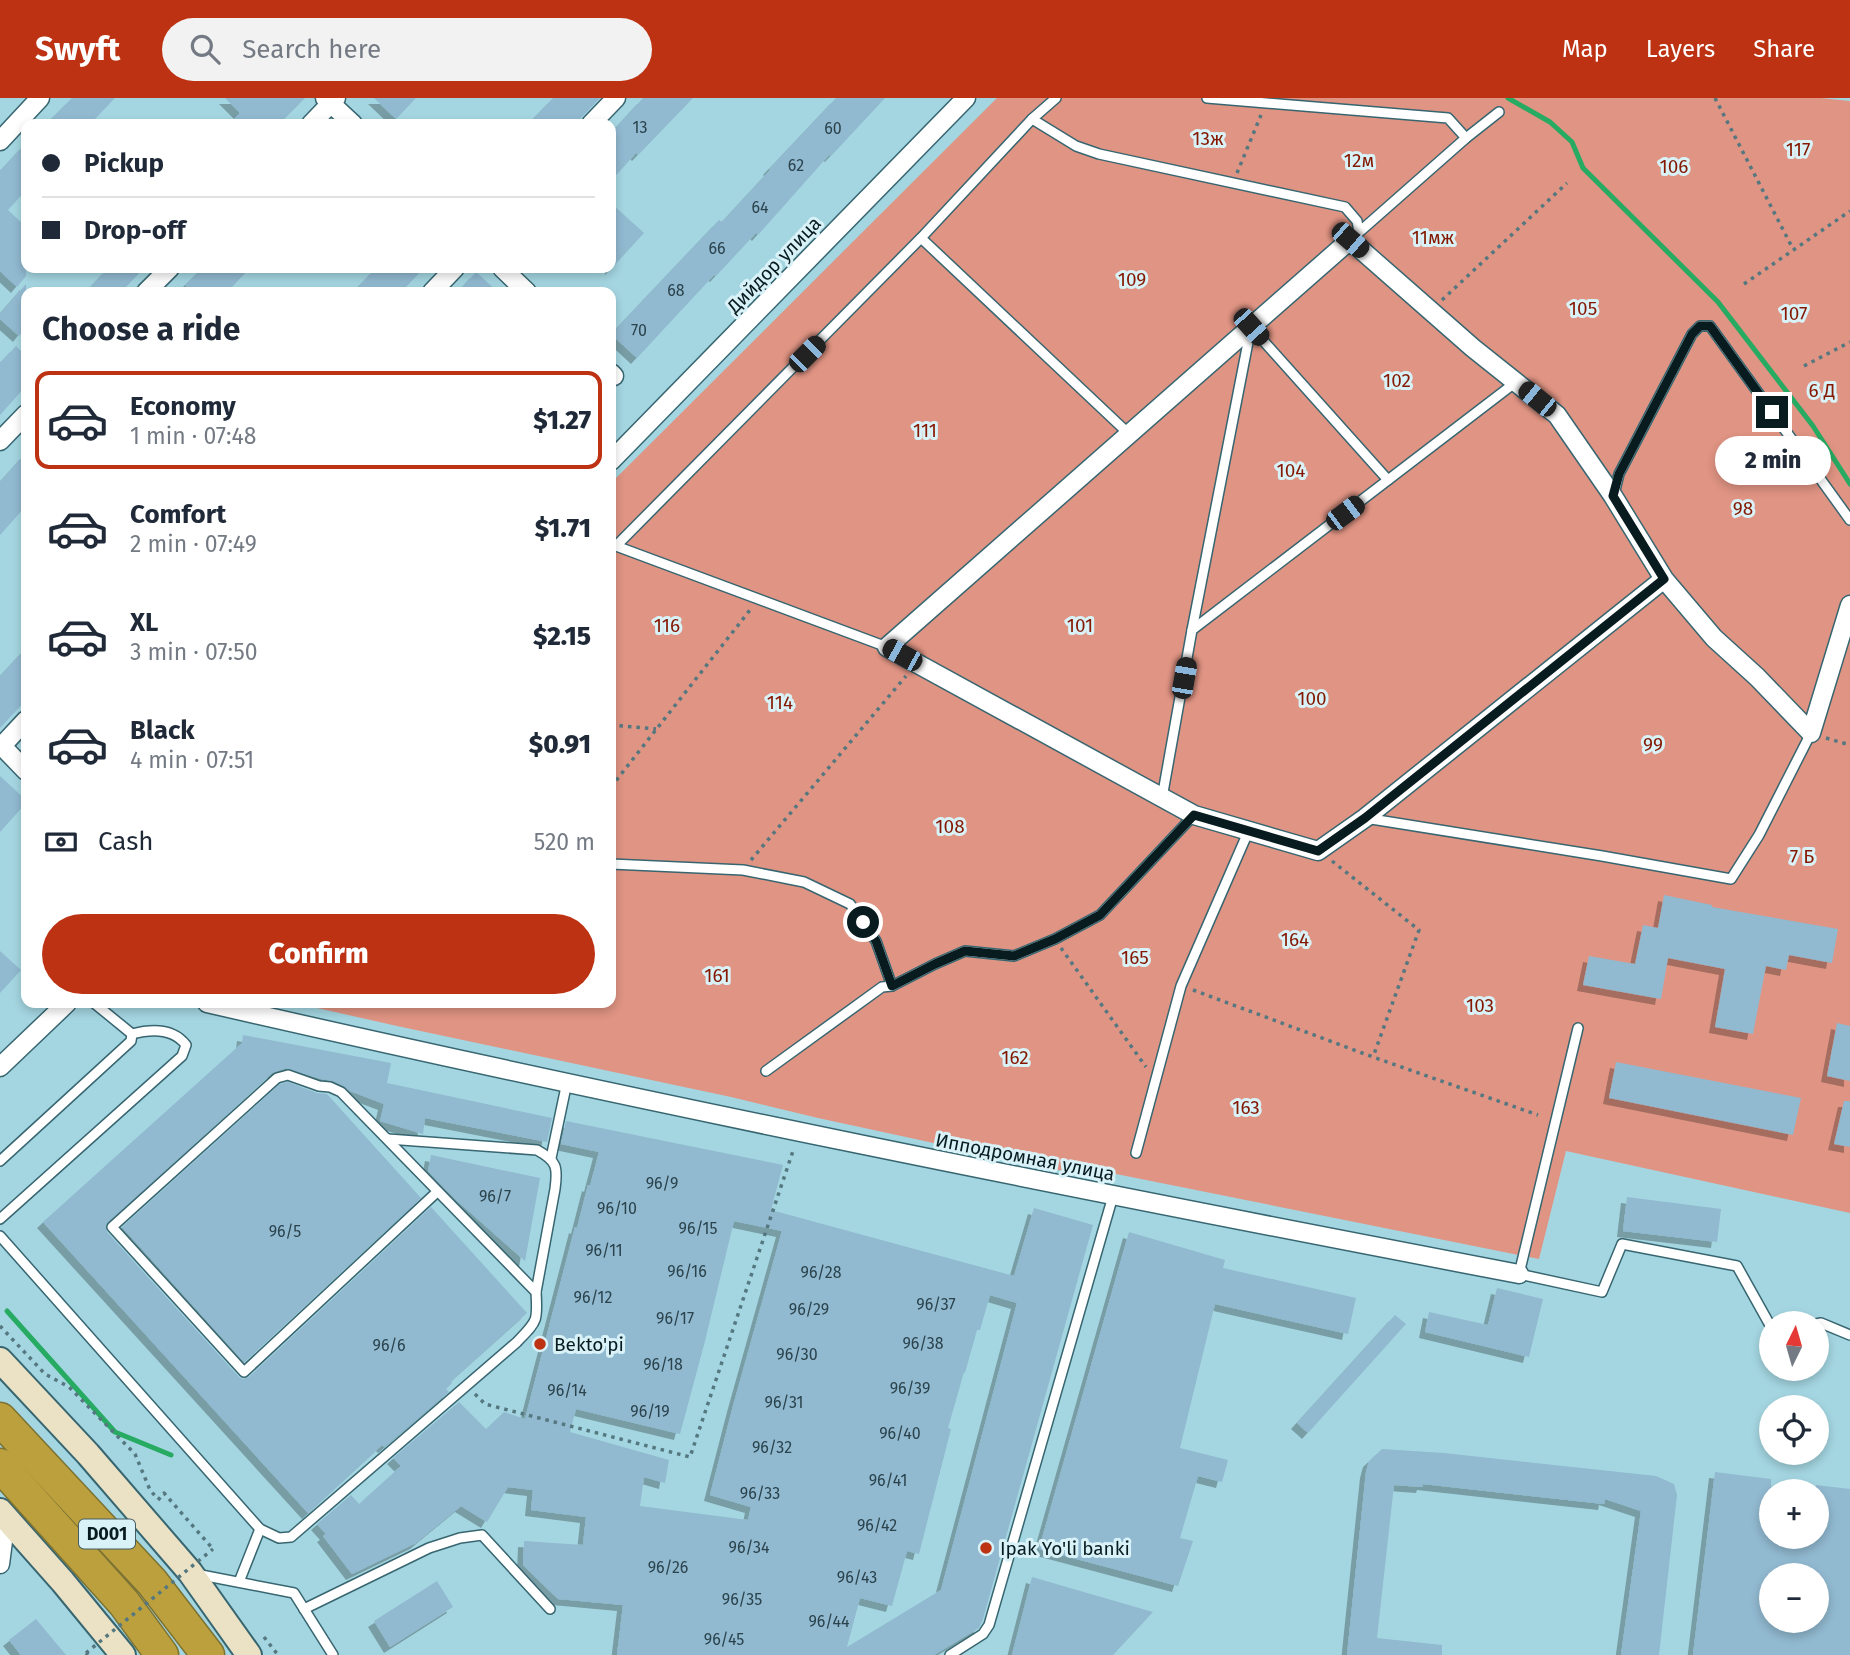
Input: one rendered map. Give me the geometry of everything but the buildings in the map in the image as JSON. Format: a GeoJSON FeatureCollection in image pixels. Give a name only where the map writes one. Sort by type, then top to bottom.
{"type":"FeatureCollection","features":[{"type":"Feature","properties":{"kind":"highway","name":"D001"},"geometry":{"type":"LineString","coordinates":[[0,1419],[152,1582],[208,1655]]}},
{"type":"Feature","properties":{"kind":"highway","name":"D001"},"geometry":{"type":"LineString","coordinates":[[0,1465],[124,1603],[162,1655]]}},
{"type":"Feature","properties":{"kind":"street"},"geometry":{"type":"LineString","coordinates":[[0,141],[40,98]]}},
{"type":"Feature","properties":{"kind":"street"},"geometry":{"type":"LineString","coordinates":[[596,119],[616,98]]}},
{"type":"Feature","properties":{"kind":"street","name":"Дийдор улица"},"geometry":{"type":"LineString","coordinates":[[616,456],[966,98]]}},
{"type":"Feature","properties":{"kind":"street"},"geometry":{"type":"LineString","coordinates":[[315,119],[331,100],[348,119]]}},
{"type":"Feature","properties":{"kind":"street"},"geometry":{"type":"LineString","coordinates":[[1664,579],[1365,818],[1318,851],[1194,815],[887,647],[1354,236],[1431,311],[1557,415],[1613,496],[1664,579],[1714,638],[1757,677],[1811,733],[1850,605]]}},
{"type":"Feature","properties":{"kind":"street"},"geometry":{"type":"LineString","coordinates":[[151,287],[165,273]]}},
{"type":"Feature","properties":{"kind":"street"},"geometry":{"type":"LineString","coordinates":[[437,287],[450,273]]}},
{"type":"Feature","properties":{"kind":"street"},"geometry":{"type":"LineString","coordinates":[[507,273],[522,287]]}},
{"type":"Feature","properties":{"kind":"street"},"geometry":{"type":"LineString","coordinates":[[0,441],[21,419]]}},
{"type":"Feature","properties":{"kind":"street"},"geometry":{"type":"LineString","coordinates":[[21,725],[1,746],[21,766]]}},
{"type":"Feature","properties":{"kind":"street"},"geometry":{"type":"LineString","coordinates":[[0,1067],[62,1008]]}},
{"type":"Feature","properties":{"kind":"street","name":"Ипподромная улица"},"geometry":{"type":"LineString","coordinates":[[230,1008],[799,1133],[1518,1274]]}},
{"type":"Feature","properties":{"kind":"street"},"geometry":{"type":"LineString","coordinates":[[0,1360],[194,1561],[249,1655]]}},
{"type":"Feature","properties":{"kind":"street"},"geometry":{"type":"LineString","coordinates":[[0,1564],[3,1514]]}},
{"type":"Feature","properties":{"kind":"street"},"geometry":{"type":"LineString","coordinates":[[3,1514],[64,1582],[123,1655]]}},
{"type":"Feature","properties":{"kind":"lane"},"geometry":{"type":"LineString","coordinates":[[887,647],[617,547],[921,238],[1032,119],[1056,98]]}},
{"type":"Feature","properties":{"kind":"lane"},"geometry":{"type":"LineString","coordinates":[[1207,98],[1448,118],[1466,138]]}},
{"type":"Feature","properties":{"kind":"lane"},"geometry":{"type":"LineString","coordinates":[[1354,236],[1499,112]]}},
{"type":"Feature","properties":{"kind":"lane"},"geometry":{"type":"LineString","coordinates":[[1032,119],[1076,146],[1100,154],[1345,207],[1357,221],[1354,236]]}},
{"type":"Feature","properties":{"kind":"lane"},"geometry":{"type":"LineString","coordinates":[[921,238],[1129,434]]}},
{"type":"Feature","properties":{"kind":"lane"},"geometry":{"type":"LineString","coordinates":[[1613,496],[1619,474],[1692,334],[1700,326],[1710,326],[1850,520]]}},
{"type":"Feature","properties":{"kind":"lane"},"geometry":{"type":"LineString","coordinates":[[1251,327],[1388,480]]}},
{"type":"Feature","properties":{"kind":"lane"},"geometry":{"type":"LineString","coordinates":[[1162,798],[1251,327]]}},
{"type":"Feature","properties":{"kind":"lane"},"geometry":{"type":"LineString","coordinates":[[1192,630],[1516,382]]}},
{"type":"Feature","properties":{"kind":"lane"},"geometry":{"type":"LineString","coordinates":[[1365,818],[1731,879],[1759,835],[1811,733]]}},
{"type":"Feature","properties":{"kind":"lane"},"geometry":{"type":"LineString","coordinates":[[766,1071],[882,987],[892,986],[965,951],[1014,956],[1055,939],[1100,915],[1194,815]]}},
{"type":"Feature","properties":{"kind":"lane"},"geometry":{"type":"LineString","coordinates":[[1136,1153],[1181,986],[1249,830]]}},
{"type":"Feature","properties":{"kind":"lane"},"geometry":{"type":"LineString","coordinates":[[616,864],[743,870],[804,882],[850,904],[876,941],[892,986]]}},
{"type":"Feature","properties":{"kind":"lane"},"geometry":{"type":"LineString","coordinates":[[100,1008],[132,1034]]}},
{"type":"Feature","properties":{"kind":"lane"},"geometry":{"type":"LineString","coordinates":[[1518,1274],[1578,1028]]}},
{"type":"Feature","properties":{"kind":"lane"},"geometry":{"type":"LineString","coordinates":[[0,1219],[182,1056],[186,1045],[159,1030],[132,1034]]}},
{"type":"Feature","properties":{"kind":"lane"},"geometry":{"type":"LineString","coordinates":[[0,1161],[131,1041],[132,1034]]}},
{"type":"Feature","properties":{"kind":"lane"},"geometry":{"type":"LineString","coordinates":[[437,1192],[244,1372],[112,1227],[277,1078],[288,1075],[341,1092],[536,1292]]}},
{"type":"Feature","properties":{"kind":"lane"},"geometry":{"type":"LineString","coordinates":[[0,1236],[260,1529],[279,1538],[291,1537],[535,1324],[538,1310],[536,1292],[557,1172],[551,1158],[567,1082]]}},
{"type":"Feature","properties":{"kind":"lane"},"geometry":{"type":"LineString","coordinates":[[388,1139],[537,1150],[551,1158]]}},
{"type":"Feature","properties":{"kind":"lane"},"geometry":{"type":"LineString","coordinates":[[950,1655],[983,1634],[989,1625],[1113,1196]]}},
{"type":"Feature","properties":{"kind":"lane","name":"Ипподромная улица"},"geometry":{"type":"LineString","coordinates":[[1518,1274],[1602,1292],[1622,1244],[1737,1266],[1762,1311]]}},
{"type":"Feature","properties":{"kind":"lane"},"geometry":{"type":"LineString","coordinates":[[1829,1326],[1850,1335]]}},
{"type":"Feature","properties":{"kind":"lane"},"geometry":{"type":"LineString","coordinates":[[239,1582],[260,1529]]}},
{"type":"Feature","properties":{"kind":"lane"},"geometry":{"type":"LineString","coordinates":[[304,1609],[429,1548],[460,1538],[482,1535],[551,1609]]}},
{"type":"Feature","properties":{"kind":"lane"},"geometry":{"type":"LineString","coordinates":[[194,1561],[223,1579],[294,1593],[333,1655]]}},
{"type":"Feature","properties":{"kind":"path"},"geometry":{"type":"LineString","coordinates":[[1715,98],[1793,249]]}},
{"type":"Feature","properties":{"kind":"path"},"geometry":{"type":"LineString","coordinates":[[1233,183],[1265,104]]}},
{"type":"Feature","properties":{"kind":"path"},"geometry":{"type":"LineString","coordinates":[[1431,311],[1567,183]]}},
{"type":"Feature","properties":{"kind":"path"},"geometry":{"type":"LineString","coordinates":[[1744,284],[1850,211]]}},
{"type":"Feature","properties":{"kind":"path"},"geometry":{"type":"LineString","coordinates":[[1804,366],[1850,342]]}},
{"type":"Feature","properties":{"kind":"path"},"geometry":{"type":"LineString","coordinates":[[616,781],[759,598]]}},
{"type":"Feature","properties":{"kind":"path"},"geometry":{"type":"LineString","coordinates":[[743,870],[917,664]]}},
{"type":"Feature","properties":{"kind":"path"},"geometry":{"type":"LineString","coordinates":[[616,725],[656,729]]}},
{"type":"Feature","properties":{"kind":"path"},"geometry":{"type":"LineString","coordinates":[[1811,733],[1850,746]]}},
{"type":"Feature","properties":{"kind":"path"},"geometry":{"type":"LineString","coordinates":[[1318,851],[1419,930],[1373,1057]]}},
{"type":"Feature","properties":{"kind":"path"},"geometry":{"type":"LineString","coordinates":[[1055,939],[1155,1080]]}},
{"type":"Feature","properties":{"kind":"path"},"geometry":{"type":"LineString","coordinates":[[1181,986],[1538,1115]]}},
{"type":"Feature","properties":{"kind":"path"},"geometry":{"type":"LineString","coordinates":[[466,1385],[485,1404],[690,1457],[799,1133]]}},
{"type":"Feature","properties":{"kind":"path"},"geometry":{"type":"LineString","coordinates":[[0,1326],[45,1374],[69,1387],[135,1454],[150,1490],[158,1500],[164,1493],[213,1549],[87,1654]]}},
{"type":"Feature","properties":{"kind":"path"},"geometry":{"type":"LineString","coordinates":[[194,1561],[223,1579]]}},
{"type":"Feature","properties":{"kind":"path"},"geometry":{"type":"LineString","coordinates":[[262,1633],[278,1655]]}},
{"type":"Feature","properties":{"kind":"green space"},"geometry":{"type":"Polygon","coordinates":[[[997,98],[1821,98],[1850,101],[1850,1213],[1566,1151],[1539,1259],[1116,1174],[1109,1181],[317,1008],[616,1008],[616,478],[997,98]]]}},
{"type":"Feature","properties":{"kind":"waterway"},"geometry":{"type":"LineString","coordinates":[[1508,98],[1550,122],[1572,142],[1583,168],[1718,302],[1813,426],[1850,484]]}},
{"type":"Feature","properties":{"kind":"waterway"},"geometry":{"type":"LineString","coordinates":[[7,1311],[115,1432],[171,1455]]}},
{"type":"Feature","properties":{"kind":"place","name":"Bekto'pi"},"geometry":{"type":"Point","coordinates":[540,1344]}},
{"type":"Feature","properties":{"kind":"place","name":"Ipak Yo'li banki"},"geometry":{"type":"Point","coordinates":[986,1548]}},
{"type":"Feature","properties":{"kind":"route"},"geometry":{"type":"LineString","coordinates":[[863,922],[876,941],[892,986],[965,951],[1014,956],[1055,939],[1100,915],[1194,815],[1318,851],[1365,818],[1664,579],[1613,496],[1619,474],[1692,334],[1700,326],[1710,326],[1772,412]]}},
{"type":"Feature","properties":{"kind":"park label","name":"13ж"},"geometry":{"type":"Point","coordinates":[1208,138]}},
{"type":"Feature","properties":{"kind":"park label","name":"117"},"geometry":{"type":"Point","coordinates":[1798,149]}},
{"type":"Feature","properties":{"kind":"park label","name":"12м"},"geometry":{"type":"Point","coordinates":[1359,160]}},
{"type":"Feature","properties":{"kind":"park label","name":"106"},"geometry":{"type":"Point","coordinates":[1674,166]}},
{"type":"Feature","properties":{"kind":"park label","name":"11мж"},"geometry":{"type":"Point","coordinates":[1433,237]}},
{"type":"Feature","properties":{"kind":"park label","name":"109"},"geometry":{"type":"Point","coordinates":[1132,279]}},
{"type":"Feature","properties":{"kind":"park label","name":"105"},"geometry":{"type":"Point","coordinates":[1583,308]}},
{"type":"Feature","properties":{"kind":"park label","name":"107"},"geometry":{"type":"Point","coordinates":[1794,313]}},
{"type":"Feature","properties":{"kind":"park label","name":"102"},"geometry":{"type":"Point","coordinates":[1397,380]}},
{"type":"Feature","properties":{"kind":"park label","name":"6 Д"},"geometry":{"type":"Point","coordinates":[1822,390]}},
{"type":"Feature","properties":{"kind":"park label","name":"111"},"geometry":{"type":"Point","coordinates":[925,430]}},
{"type":"Feature","properties":{"kind":"park label","name":"104"},"geometry":{"type":"Point","coordinates":[1291,470]}},
{"type":"Feature","properties":{"kind":"park label","name":"98"},"geometry":{"type":"Point","coordinates":[1743,508]}},
{"type":"Feature","properties":{"kind":"park label","name":"116"},"geometry":{"type":"Point","coordinates":[667,625]}},
{"type":"Feature","properties":{"kind":"park label","name":"101"},"geometry":{"type":"Point","coordinates":[1080,625]}},
{"type":"Feature","properties":{"kind":"park label","name":"100"},"geometry":{"type":"Point","coordinates":[1312,698]}},
{"type":"Feature","properties":{"kind":"park label","name":"114"},"geometry":{"type":"Point","coordinates":[780,702]}},
{"type":"Feature","properties":{"kind":"park label","name":"99"},"geometry":{"type":"Point","coordinates":[1653,744]}},
{"type":"Feature","properties":{"kind":"park label","name":"108"},"geometry":{"type":"Point","coordinates":[950,826]}},
{"type":"Feature","properties":{"kind":"park label","name":"7 Б"},"geometry":{"type":"Point","coordinates":[1802,856]}},
{"type":"Feature","properties":{"kind":"park label","name":"164"},"geometry":{"type":"Point","coordinates":[1295,939]}},
{"type":"Feature","properties":{"kind":"park label","name":"165"},"geometry":{"type":"Point","coordinates":[1135,957]}},
{"type":"Feature","properties":{"kind":"park label","name":"161"},"geometry":{"type":"Point","coordinates":[717,975]}},
{"type":"Feature","properties":{"kind":"park label","name":"103"},"geometry":{"type":"Point","coordinates":[1480,1005]}},
{"type":"Feature","properties":{"kind":"park label","name":"162"},"geometry":{"type":"Point","coordinates":[1015,1057]}},
{"type":"Feature","properties":{"kind":"park label","name":"163"},"geometry":{"type":"Point","coordinates":[1246,1107]}}]}
